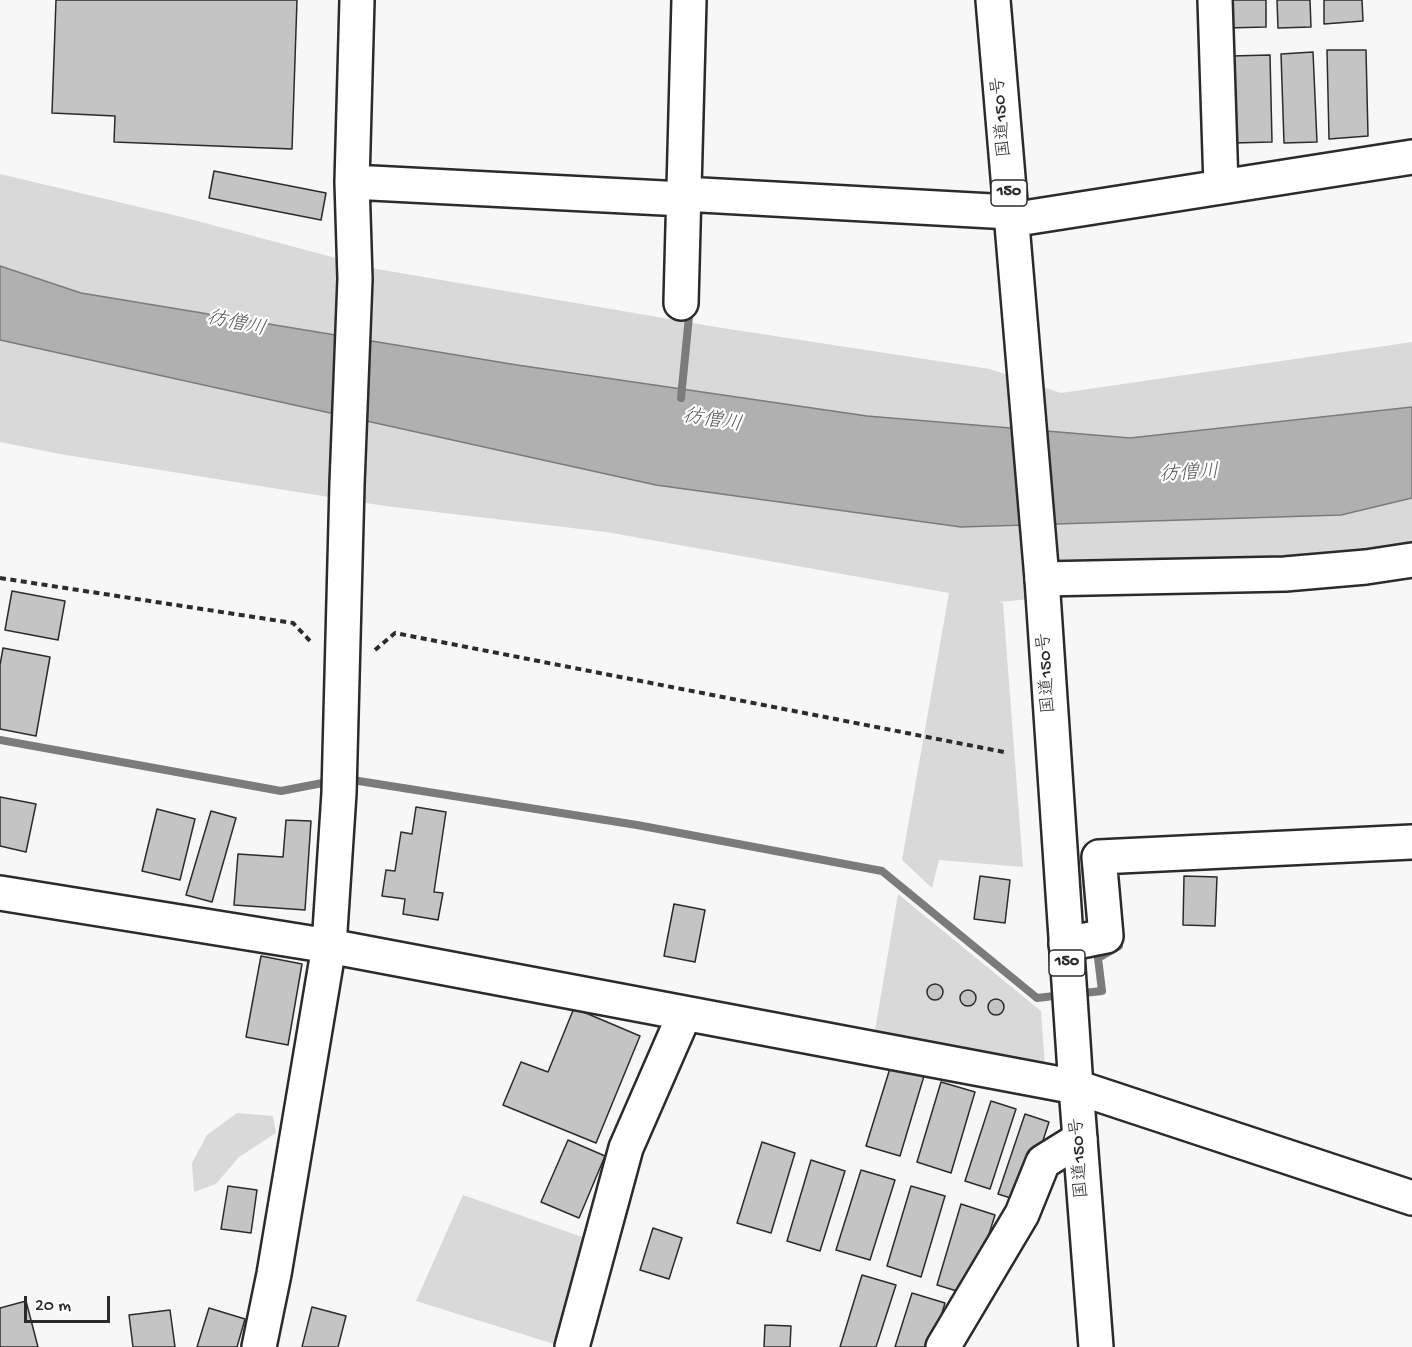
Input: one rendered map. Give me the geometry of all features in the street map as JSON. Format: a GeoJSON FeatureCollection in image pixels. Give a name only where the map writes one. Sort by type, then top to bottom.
{"type":"FeatureCollection","features":[{"type":"Feature","properties":{"kind":"main road"},"geometry":{"type":"LineString","coordinates":[[260,1347],[329,946],[339,793],[355,279],[352,182],[357,0]]}},
{"type":"Feature","properties":{"kind":"main road"},"geometry":{"type":"LineString","coordinates":[[681,303],[691,196],[689,0]]}},
{"type":"Feature","properties":{"kind":"main road","name":"国道150号"},"geometry":{"type":"LineString","coordinates":[[993,0],[1042,579],[1096,1347]]}},
{"type":"Feature","properties":{"kind":"main road"},"geometry":{"type":"LineString","coordinates":[[1215,0],[1221,186]]}},
{"type":"Feature","properties":{"kind":"main road"},"geometry":{"type":"LineString","coordinates":[[352,182],[691,196],[1011,216],[1412,157]]}},
{"type":"Feature","properties":{"kind":"main road"},"geometry":{"type":"LineString","coordinates":[[1042,579],[1285,573],[1366,567],[1412,560]]}},
{"type":"Feature","properties":{"kind":"main road"},"geometry":{"type":"LineString","coordinates":[[1066,944],[1106,936],[1099,857],[1412,842]]}},
{"type":"Feature","properties":{"kind":"main road"},"geometry":{"type":"LineString","coordinates":[[0,893],[329,946],[1076,1087],[1412,1198]]}},
{"type":"Feature","properties":{"kind":"main road"},"geometry":{"type":"LineString","coordinates":[[572,1347],[626,1148],[685,1013]]}},
{"type":"Feature","properties":{"kind":"main road"},"geometry":{"type":"LineString","coordinates":[[943,1347],[1022,1214],[1043,1162],[1080,1139]]}},
{"type":"Feature","properties":{"kind":"path"},"geometry":{"type":"LineString","coordinates":[[0,578],[293,622],[343,676],[395,633],[1004,752]]}},
{"type":"Feature","properties":{"kind":"shaded area"},"geometry":{"type":"Polygon","coordinates":[[[0,174],[186,218],[377,269],[716,327],[990,369],[1061,393],[1412,342],[1412,553],[1350,569],[999,602],[1003,603],[1023,867],[939,860],[932,888],[902,860],[949,593],[606,532],[385,506],[60,454],[0,442],[0,174]]]}},
{"type":"Feature","properties":{"kind":"shaded area"},"geometry":{"type":"Polygon","coordinates":[[[898,894],[1041,1011],[1046,1081],[872,1048],[898,894]]]}},
{"type":"Feature","properties":{"kind":"shaded area"},"geometry":{"type":"Polygon","coordinates":[[[237,1113],[273,1116],[276,1133],[239,1157],[216,1184],[194,1192],[192,1163],[207,1135],[237,1113]]]}},
{"type":"Feature","properties":{"kind":"shaded area"},"geometry":{"type":"Polygon","coordinates":[[[463,1195],[585,1238],[554,1344],[416,1301],[463,1195]]]}},
{"type":"Feature","properties":{"kind":"water","name":"彷僧川"},"geometry":{"type":"Polygon","coordinates":[[[0,266],[81,293],[517,365],[867,416],[1130,438],[1412,407],[1412,498],[1341,515],[961,527],[656,485],[0,340],[0,266]]]}},
{"type":"Feature","properties":{"kind":"building"},"geometry":{"type":"Polygon","coordinates":[[[56,0],[297,0],[292,149],[114,142],[115,116],[52,113],[56,0]]]}},
{"type":"Feature","properties":{"kind":"building"},"geometry":{"type":"Polygon","coordinates":[[[1227,0],[1266,0],[1266,27],[1227,28],[1227,0]]]}},
{"type":"Feature","properties":{"kind":"building"},"geometry":{"type":"Polygon","coordinates":[[[1277,0],[1310,0],[1311,27],[1278,28],[1277,0]]]}},
{"type":"Feature","properties":{"kind":"building"},"geometry":{"type":"Polygon","coordinates":[[[1324,0],[1362,0],[1363,21],[1324,24],[1324,0]]]}},
{"type":"Feature","properties":{"kind":"building"},"geometry":{"type":"Polygon","coordinates":[[[1327,50],[1366,50],[1368,136],[1329,139],[1327,50]]]}},
{"type":"Feature","properties":{"kind":"building"},"geometry":{"type":"Polygon","coordinates":[[[1313,52],[1317,142],[1284,143],[1281,54],[1313,52]]]}},
{"type":"Feature","properties":{"kind":"building"},"geometry":{"type":"Polygon","coordinates":[[[1270,55],[1272,142],[1233,143],[1231,56],[1270,55]]]}},
{"type":"Feature","properties":{"kind":"building"},"geometry":{"type":"Polygon","coordinates":[[[214,171],[326,193],[321,220],[209,198],[214,171]]]}},
{"type":"Feature","properties":{"kind":"building"},"geometry":{"type":"Polygon","coordinates":[[[12,591],[65,601],[58,640],[5,630],[12,591]]]}},
{"type":"Feature","properties":{"kind":"building"},"geometry":{"type":"Polygon","coordinates":[[[3,648],[50,657],[36,736],[0,729],[0,665],[3,648]]]}},
{"type":"Feature","properties":{"kind":"building"},"geometry":{"type":"Polygon","coordinates":[[[0,797],[36,804],[26,852],[0,846],[0,797]]]}},
{"type":"Feature","properties":{"kind":"building"},"geometry":{"type":"Polygon","coordinates":[[[416,807],[446,812],[434,892],[443,893],[438,920],[403,914],[405,899],[382,896],[386,870],[395,871],[401,832],[412,834],[416,807]]]}},
{"type":"Feature","properties":{"kind":"building"},"geometry":{"type":"Polygon","coordinates":[[[157,809],[195,819],[180,880],[142,871],[157,809]]]}},
{"type":"Feature","properties":{"kind":"building"},"geometry":{"type":"Polygon","coordinates":[[[211,811],[236,818],[212,902],[186,895],[211,811]]]}},
{"type":"Feature","properties":{"kind":"building"},"geometry":{"type":"Polygon","coordinates":[[[286,820],[311,821],[305,910],[234,905],[238,854],[283,857],[286,820]]]}},
{"type":"Feature","properties":{"kind":"building"},"geometry":{"type":"Polygon","coordinates":[[[980,876],[1010,880],[1005,923],[974,919],[980,876]]]}},
{"type":"Feature","properties":{"kind":"building"},"geometry":{"type":"Polygon","coordinates":[[[1184,876],[1217,877],[1215,926],[1183,925],[1184,876]]]}},
{"type":"Feature","properties":{"kind":"building"},"geometry":{"type":"Polygon","coordinates":[[[674,904],[705,910],[695,962],[664,956],[674,904]]]}},
{"type":"Feature","properties":{"kind":"building"},"geometry":{"type":"Polygon","coordinates":[[[261,956],[302,964],[288,1045],[246,1037],[261,956]]]}},
{"type":"Feature","properties":{"kind":"building"},"geometry":{"type":"Polygon","coordinates":[[[935,984],[941,986],[943,992],[941,998],[935,1000],[929,998],[927,992],[929,986],[935,984]]]}},
{"type":"Feature","properties":{"kind":"building"},"geometry":{"type":"Polygon","coordinates":[[[968,990],[974,992],[976,998],[974,1004],[968,1006],[962,1004],[960,998],[962,992],[968,990]]]}},
{"type":"Feature","properties":{"kind":"building"},"geometry":{"type":"Polygon","coordinates":[[[996,999],[1002,1001],[1004,1007],[1002,1013],[996,1015],[990,1013],[988,1007],[990,1001],[996,999]]]}},
{"type":"Feature","properties":{"kind":"building"},"geometry":{"type":"Polygon","coordinates":[[[574,1008],[640,1036],[596,1143],[503,1105],[521,1062],[548,1072],[574,1008]]]}},
{"type":"Feature","properties":{"kind":"building"},"geometry":{"type":"Polygon","coordinates":[[[891,1065],[924,1076],[900,1156],[866,1146],[891,1065]]]}},
{"type":"Feature","properties":{"kind":"building"},"geometry":{"type":"Polygon","coordinates":[[[941,1082],[975,1092],[951,1173],[917,1162],[941,1082]]]}},
{"type":"Feature","properties":{"kind":"building"},"geometry":{"type":"Polygon","coordinates":[[[991,1101],[1016,1109],[990,1189],[965,1181],[991,1101]]]}},
{"type":"Feature","properties":{"kind":"building"},"geometry":{"type":"Polygon","coordinates":[[[1025,1114],[1049,1122],[1023,1202],[998,1194],[1025,1114]]]}},
{"type":"Feature","properties":{"kind":"building"},"geometry":{"type":"Polygon","coordinates":[[[568,1140],[605,1156],[579,1218],[541,1202],[568,1140]]]}},
{"type":"Feature","properties":{"kind":"building"},"geometry":{"type":"Polygon","coordinates":[[[762,1142],[795,1153],[771,1233],[737,1223],[762,1142]]]}},
{"type":"Feature","properties":{"kind":"building"},"geometry":{"type":"Polygon","coordinates":[[[811,1160],[845,1171],[820,1251],[787,1241],[811,1160]]]}},
{"type":"Feature","properties":{"kind":"building"},"geometry":{"type":"Polygon","coordinates":[[[861,1170],[895,1180],[870,1260],[836,1250],[861,1170]]]}},
{"type":"Feature","properties":{"kind":"building"},"geometry":{"type":"Polygon","coordinates":[[[228,1186],[257,1190],[251,1233],[221,1229],[228,1186]]]}},
{"type":"Feature","properties":{"kind":"building"},"geometry":{"type":"Polygon","coordinates":[[[911,1186],[945,1196],[921,1277],[887,1266],[911,1186]]]}},
{"type":"Feature","properties":{"kind":"building"},"geometry":{"type":"Polygon","coordinates":[[[961,1204],[995,1215],[970,1295],[937,1285],[961,1204]]]}},
{"type":"Feature","properties":{"kind":"building"},"geometry":{"type":"Polygon","coordinates":[[[653,1228],[682,1238],[669,1279],[640,1270],[653,1228]]]}},
{"type":"Feature","properties":{"kind":"building"},"geometry":{"type":"Polygon","coordinates":[[[862,1275],[896,1285],[876,1347],[840,1347],[862,1275]]]}},
{"type":"Feature","properties":{"kind":"building"},"geometry":{"type":"Polygon","coordinates":[[[912,1293],[945,1303],[932,1347],[895,1347],[912,1293]]]}},
{"type":"Feature","properties":{"kind":"building"},"geometry":{"type":"Polygon","coordinates":[[[26,1301],[38,1347],[0,1347],[0,1308],[26,1301]]]}},
{"type":"Feature","properties":{"kind":"building"},"geometry":{"type":"Polygon","coordinates":[[[312,1307],[346,1316],[338,1347],[302,1347],[312,1307]]]}},
{"type":"Feature","properties":{"kind":"building"},"geometry":{"type":"Polygon","coordinates":[[[209,1308],[245,1319],[237,1347],[197,1347],[209,1308]]]}},
{"type":"Feature","properties":{"kind":"building"},"geometry":{"type":"Polygon","coordinates":[[[170,1310],[175,1347],[133,1347],[129,1315],[170,1310]]]}},
{"type":"Feature","properties":{"kind":"building"},"geometry":{"type":"Polygon","coordinates":[[[765,1325],[791,1326],[790,1347],[764,1347],[765,1325]]]}},
{"type":"Feature","properties":{"kind":"waterway","name":"彷僧川"},"geometry":{"type":"LineString","coordinates":[[681,398],[690,306]]}},
{"type":"Feature","properties":{"kind":"waterway"},"geometry":{"type":"LineString","coordinates":[[0,740],[281,791],[333,781]]}},
{"type":"Feature","properties":{"kind":"waterway"},"geometry":{"type":"LineString","coordinates":[[346,779],[637,825],[882,871],[1037,998],[1063,995]]}},
{"type":"Feature","properties":{"kind":"waterway"},"geometry":{"type":"LineString","coordinates":[[1075,994],[1102,991],[1098,958],[1119,946],[1118,935]]}}]}
